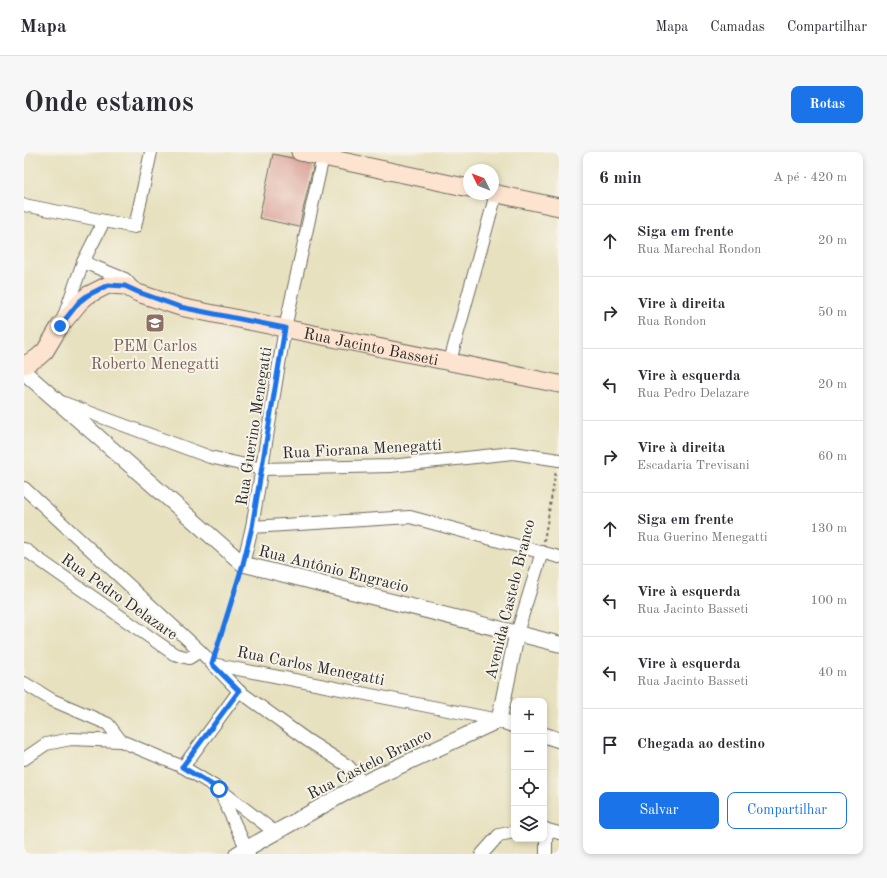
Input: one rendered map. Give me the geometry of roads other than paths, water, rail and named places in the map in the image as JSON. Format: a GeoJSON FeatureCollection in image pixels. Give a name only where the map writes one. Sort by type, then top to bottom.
{"type":"FeatureCollection","features":[{"type":"Feature","properties":{"kind":"main road"},"geometry":{"type":"LineString","coordinates":[[300,152],[323,155],[463,187]]}},
{"type":"Feature","properties":{"kind":"main road"},"geometry":{"type":"LineString","coordinates":[[499,195],[559,207]]}},
{"type":"Feature","properties":{"kind":"main road","name":"Rua Jacinto Basseti"},"geometry":{"type":"LineString","coordinates":[[24,365],[37,358],[45,351],[60,326],[79,302],[98,289],[108,285],[125,286],[180,307],[559,384]]}},
{"type":"Feature","properties":{"kind":"street"},"geometry":{"type":"LineString","coordinates":[[24,205],[135,227],[150,152]]}},
{"type":"Feature","properties":{"kind":"street","name":"Rua Guerino Menegatti"},"geometry":{"type":"LineString","coordinates":[[243,564],[252,527],[285,328],[323,155]]}},
{"type":"Feature","properties":{"kind":"street"},"geometry":{"type":"LineString","coordinates":[[450,361],[493,200]]}},
{"type":"Feature","properties":{"kind":"street"},"geometry":{"type":"LineString","coordinates":[[60,326],[83,262],[104,221]]}},
{"type":"Feature","properties":{"kind":"street"},"geometry":{"type":"LineString","coordinates":[[83,262],[125,278],[138,292]]}},
{"type":"Feature","properties":{"kind":"street","name":"Rua Antônio Engracio"},"geometry":{"type":"LineString","coordinates":[[24,372],[243,564],[559,644]]}},
{"type":"Feature","properties":{"kind":"street","name":"Rua Fiorana Menegatti"},"geometry":{"type":"LineString","coordinates":[[57,400],[210,457],[262,469],[390,466],[513,453],[559,460]]}},
{"type":"Feature","properties":{"kind":"street","name":"Rua Carlos Menegatti"},"geometry":{"type":"LineString","coordinates":[[24,488],[200,651],[212,664],[499,720],[511,724]]}},
{"type":"Feature","properties":{"kind":"street"},"geometry":{"type":"LineString","coordinates":[[252,527],[410,518],[559,557]]}},
{"type":"Feature","properties":{"kind":"street","name":"Rua Pedro Delazare"},"geometry":{"type":"LineString","coordinates":[[24,549],[174,654],[189,658],[200,651]]}},
{"type":"Feature","properties":{"kind":"street","name":"Avenida Castelo Branco"},"geometry":{"type":"LineString","coordinates":[[499,720],[518,633],[542,552]]}},
{"type":"Feature","properties":{"kind":"street"},"geometry":{"type":"LineString","coordinates":[[212,664],[239,691],[307,740],[348,766],[363,783]]}},
{"type":"Feature","properties":{"kind":"street"},"geometry":{"type":"LineString","coordinates":[[24,683],[52,700],[108,724],[121,741]]}},
{"type":"Feature","properties":{"kind":"street"},"geometry":{"type":"LineString","coordinates":[[182,767],[239,691]]}},
{"type":"Feature","properties":{"kind":"street","name":"Rua Castelo Branco"},"geometry":{"type":"LineString","coordinates":[[244,852],[363,783],[499,720]]}},
{"type":"Feature","properties":{"kind":"street"},"geometry":{"type":"LineString","coordinates":[[547,736],[559,740]]}},
{"type":"Feature","properties":{"kind":"street"},"geometry":{"type":"LineString","coordinates":[[24,759],[46,744],[71,739],[121,741],[182,767],[219,789],[276,833]]}},
{"type":"Feature","properties":{"kind":"street"},"geometry":{"type":"LineString","coordinates":[[219,789],[244,852]]}},
{"type":"Feature","properties":{"kind":"street"},"geometry":{"type":"LineString","coordinates":[[547,830],[559,833]]}},
{"type":"Feature","properties":{"kind":"street"},"geometry":{"type":"LineString","coordinates":[[482,854],[499,835],[511,833]]}},
{"type":"Feature","properties":{"kind":"street"},"geometry":{"type":"LineString","coordinates":[[546,842],[546,854]]}},
{"type":"Feature","properties":{"kind":"place","name":"PEM Carlos Roberto Menegatti"},"geometry":{"type":"Point","coordinates":[155,323]}}]}
